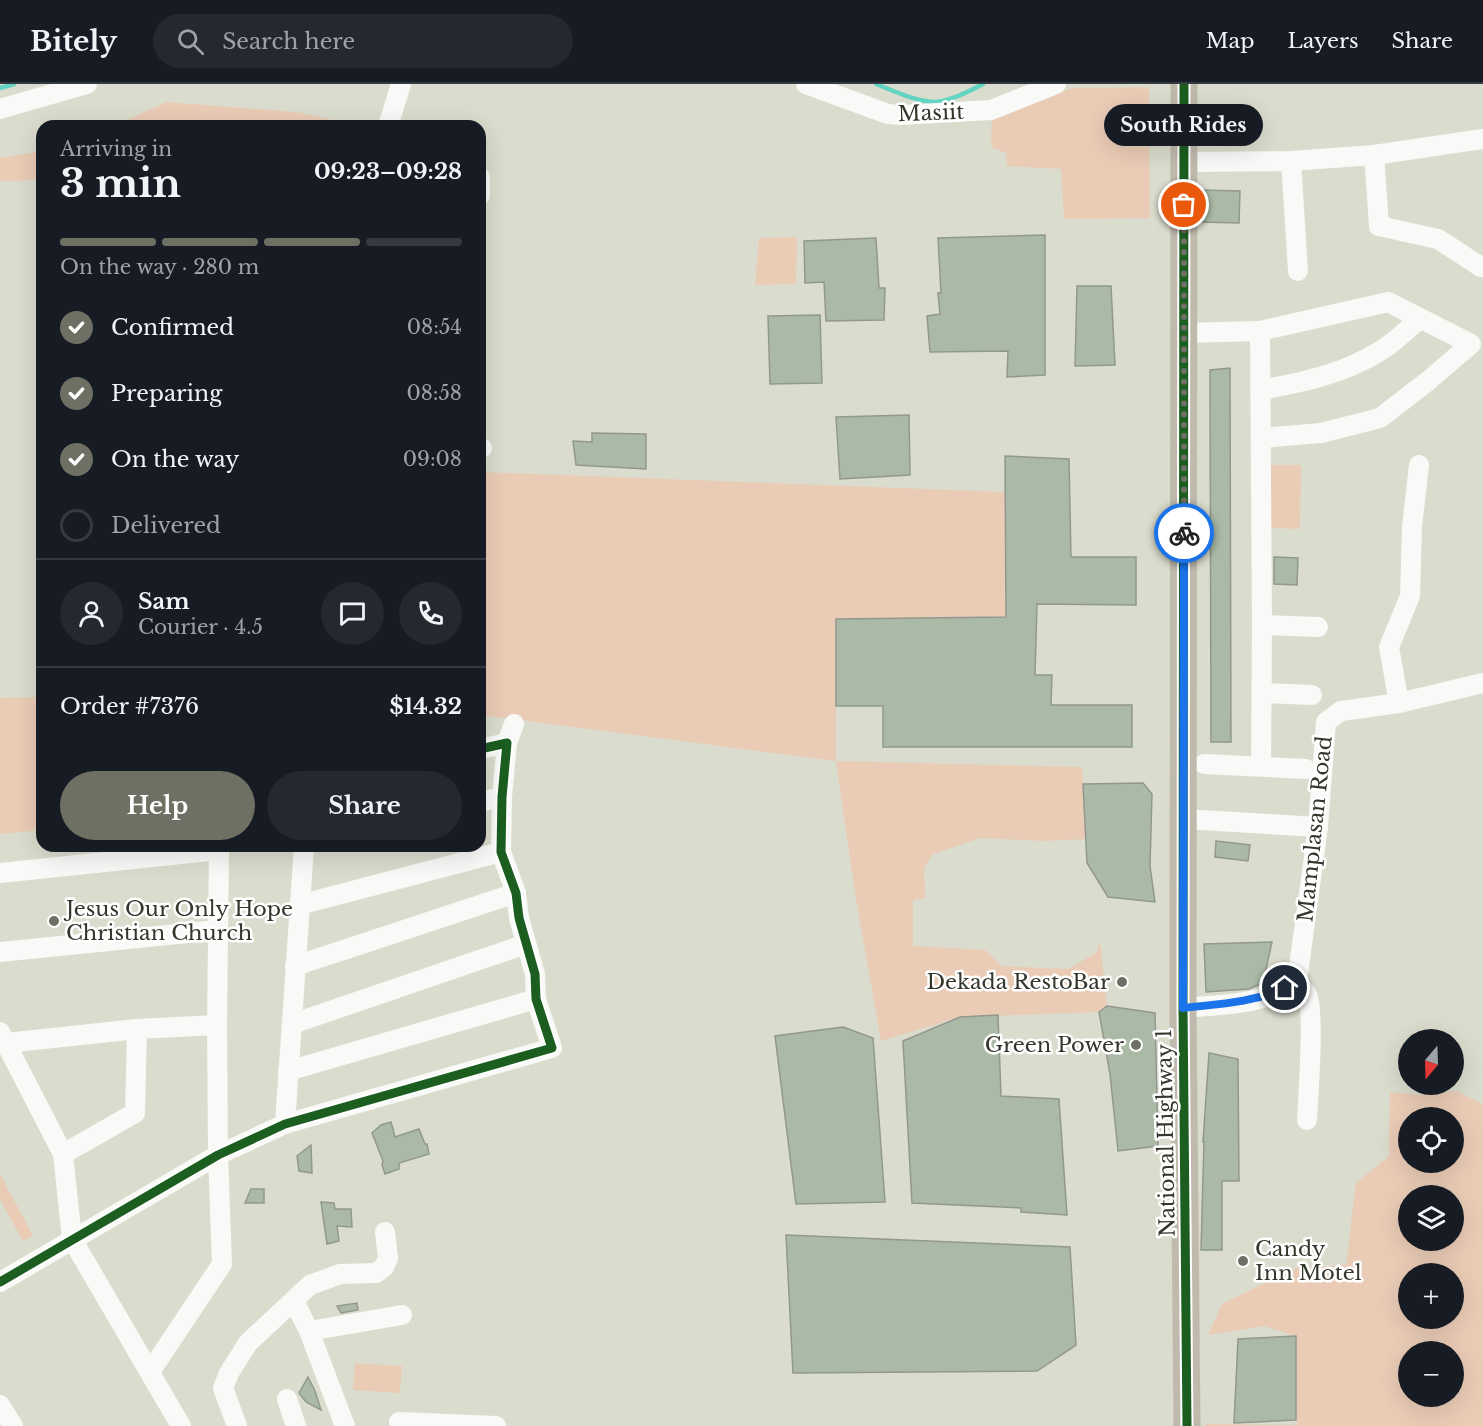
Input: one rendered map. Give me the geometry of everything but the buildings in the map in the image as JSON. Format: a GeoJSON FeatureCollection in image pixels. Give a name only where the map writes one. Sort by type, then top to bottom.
{"type":"FeatureCollection","features":[{"type":"Feature","properties":{"kind":"highway","name":"National Highway 1"},"geometry":{"type":"LineString","coordinates":[[1184,84],[1183,1008],[1187,1426]]}},
{"type":"Feature","properties":{"kind":"street"},"geometry":{"type":"LineString","coordinates":[[0,110],[87,84]]}},
{"type":"Feature","properties":{"kind":"street"},"geometry":{"type":"LineString","coordinates":[[390,120],[401,84]]}},
{"type":"Feature","properties":{"kind":"street","name":"Masiit"},"geometry":{"type":"LineString","coordinates":[[806,84],[888,114],[902,115],[991,110],[1056,84]]}},
{"type":"Feature","properties":{"kind":"street"},"geometry":{"type":"LineString","coordinates":[[1184,162],[1292,161],[1374,155],[1483,139]]}},
{"type":"Feature","properties":{"kind":"street"},"geometry":{"type":"LineString","coordinates":[[1374,155],[1379,226],[1438,239],[1483,267]]}},
{"type":"Feature","properties":{"kind":"street"},"geometry":{"type":"LineString","coordinates":[[1292,161],[1298,271]]}},
{"type":"Feature","properties":{"kind":"street"},"geometry":{"type":"LineString","coordinates":[[1184,333],[1260,331],[1388,302],[1470,344],[1428,381],[1380,418],[1321,433],[1261,438]]}},
{"type":"Feature","properties":{"kind":"street"},"geometry":{"type":"LineString","coordinates":[[1261,390],[1304,382],[1345,369],[1381,351],[1420,319]]}},
{"type":"Feature","properties":{"kind":"street"},"geometry":{"type":"LineString","coordinates":[[1260,331],[1261,766]]}},
{"type":"Feature","properties":{"kind":"street"},"geometry":{"type":"LineString","coordinates":[[1399,703],[1389,647],[1410,596],[1412,527],[1419,465]]}},
{"type":"Feature","properties":{"kind":"street"},"geometry":{"type":"LineString","coordinates":[[1262,625],[1318,627]]}},
{"type":"Feature","properties":{"kind":"street","name":"Mamplasan Road"},"geometry":{"type":"LineString","coordinates":[[1293,983],[1298,974],[1318,827],[1326,722],[1341,711],[1399,703],[1483,683]]}},
{"type":"Feature","properties":{"kind":"street"},"geometry":{"type":"LineString","coordinates":[[1262,693],[1311,695]]}},
{"type":"Feature","properties":{"kind":"street"},"geometry":{"type":"LineString","coordinates":[[0,1282],[218,1155],[285,1124],[552,1048],[536,999],[535,974],[519,918],[516,893],[501,852],[502,796],[507,743],[514,723]]}},
{"type":"Feature","properties":{"kind":"street"},"geometry":{"type":"LineString","coordinates":[[486,747],[507,743]]}},
{"type":"Feature","properties":{"kind":"street"},"geometry":{"type":"LineString","coordinates":[[1203,764],[1306,769]]}},
{"type":"Feature","properties":{"kind":"street"},"geometry":{"type":"LineString","coordinates":[[486,800],[502,796]]}},
{"type":"Feature","properties":{"kind":"street"},"geometry":{"type":"LineString","coordinates":[[1184,819],[1318,827]]}},
{"type":"Feature","properties":{"kind":"street"},"geometry":{"type":"LineString","coordinates":[[0,873],[200,852]]}},
{"type":"Feature","properties":{"kind":"street"},"geometry":{"type":"LineString","coordinates":[[150,1372],[222,1264],[217,1025],[219,852]]}},
{"type":"Feature","properties":{"kind":"street"},"geometry":{"type":"LineString","coordinates":[[285,1124],[300,904],[306,852]]}},
{"type":"Feature","properties":{"kind":"street"},"geometry":{"type":"LineString","coordinates":[[300,904],[501,852]]}},
{"type":"Feature","properties":{"kind":"street"},"geometry":{"type":"LineString","coordinates":[[296,966],[516,893]]}},
{"type":"Feature","properties":{"kind":"street"},"geometry":{"type":"LineString","coordinates":[[0,952],[217,930]]}},
{"type":"Feature","properties":{"kind":"street"},"geometry":{"type":"LineString","coordinates":[[292,1024],[526,944]]}},
{"type":"Feature","properties":{"kind":"street"},"geometry":{"type":"LineString","coordinates":[[1183,1008],[1246,1002],[1266,997],[1293,983],[1304,990],[1308,997],[1310,1018],[1307,1120]]}},
{"type":"Feature","properties":{"kind":"street"},"geometry":{"type":"LineString","coordinates":[[288,1071],[536,999]]}},
{"type":"Feature","properties":{"kind":"street"},"geometry":{"type":"LineString","coordinates":[[182,1426],[72,1239],[63,1154],[3,1038],[217,1025]]}},
{"type":"Feature","properties":{"kind":"street"},"geometry":{"type":"LineString","coordinates":[[63,1154],[135,1113],[137,1029]]}},
{"type":"Feature","properties":{"kind":"street"},"geometry":{"type":"LineString","coordinates":[[237,1426],[223,1388],[229,1373],[248,1343],[310,1285],[340,1274],[376,1273],[384,1267],[388,1258],[385,1232]]}},
{"type":"Feature","properties":{"kind":"street"},"geometry":{"type":"LineString","coordinates":[[294,1301],[309,1331],[345,1426]]}},
{"type":"Feature","properties":{"kind":"street"},"geometry":{"type":"LineString","coordinates":[[309,1331],[402,1315]]}},
{"type":"Feature","properties":{"kind":"street"},"geometry":{"type":"LineString","coordinates":[[287,1399],[296,1426]]}},
{"type":"Feature","properties":{"kind":"street"},"geometry":{"type":"LineString","coordinates":[[0,1405],[13,1426]]}},
{"type":"Feature","properties":{"kind":"street"},"geometry":{"type":"LineString","coordinates":[[399,1422],[488,1426]]}},
{"type":"Feature","properties":{"kind":"shaded area"},"geometry":{"type":"Polygon","coordinates":[[[1149,87],[1150,218],[1064,219],[1061,169],[1007,166],[1006,153],[991,147],[992,117],[1073,88],[1149,87]]]}},
{"type":"Feature","properties":{"kind":"shaded area"},"geometry":{"type":"Polygon","coordinates":[[[167,102],[296,112],[334,120],[126,120],[167,102]]]}},
{"type":"Feature","properties":{"kind":"shaded area"},"geometry":{"type":"Polygon","coordinates":[[[36,152],[36,180],[0,181],[0,158],[36,152]]]}},
{"type":"Feature","properties":{"kind":"shaded area"},"geometry":{"type":"Polygon","coordinates":[[[797,237],[796,284],[755,285],[759,238],[797,237]]]}},
{"type":"Feature","properties":{"kind":"shaded area"},"geometry":{"type":"Polygon","coordinates":[[[1270,465],[1301,465],[1300,529],[1269,528],[1270,465]]]}},
{"type":"Feature","properties":{"kind":"shaded area"},"geometry":{"type":"Polygon","coordinates":[[[486,472],[1005,492],[1006,617],[836,619],[836,761],[486,716],[486,472]]]}},
{"type":"Feature","properties":{"kind":"shaded area"},"geometry":{"type":"Polygon","coordinates":[[[36,697],[36,831],[0,834],[0,698],[36,697]]]}},
{"type":"Feature","properties":{"kind":"shaded area"},"geometry":{"type":"Polygon","coordinates":[[[836,761],[1082,767],[1086,839],[1043,841],[980,838],[933,854],[924,868],[925,898],[913,900],[913,946],[985,950],[1002,966],[1069,969],[1097,952],[1100,941],[1107,1006],[1099,1012],[960,1017],[881,1041],[855,893],[836,761]]]}},
{"type":"Feature","properties":{"kind":"shaded area"},"geometry":{"type":"Polygon","coordinates":[[[1390,1092],[1398,1093],[1398,1095],[1464,1095],[1483,1104],[1483,1426],[1206,1426],[1206,1424],[1297,1425],[1296,1336],[1264,1326],[1208,1335],[1222,1304],[1295,1268],[1346,1265],[1356,1183],[1389,1156],[1390,1092]]]}},
{"type":"Feature","properties":{"kind":"shaded area"},"geometry":{"type":"Polygon","coordinates":[[[0,1174],[33,1236],[23,1241],[0,1199],[0,1174]]]}},
{"type":"Feature","properties":{"kind":"shaded area"},"geometry":{"type":"Polygon","coordinates":[[[355,1363],[402,1366],[400,1393],[353,1390],[355,1363]]]}},
{"type":"Feature","properties":{"kind":"waterway"},"geometry":{"type":"LineString","coordinates":[[0,88],[14,84]]}},
{"type":"Feature","properties":{"kind":"waterway"},"geometry":{"type":"LineString","coordinates":[[876,84],[912,98],[934,102],[952,98],[983,84]]}},
{"type":"Feature","properties":{"kind":"cycle path"},"geometry":{"type":"LineString","coordinates":[[1184,84],[1183,1008],[1187,1426]]}},
{"type":"Feature","properties":{"kind":"cycle path"},"geometry":{"type":"LineString","coordinates":[[0,1282],[218,1155],[285,1124],[552,1048],[536,999],[535,974],[519,918],[516,893],[501,852],[502,797],[507,743],[486,748]]}},
{"type":"Feature","properties":{"kind":"way so far"},"geometry":{"type":"LineString","coordinates":[[1184,205],[1184,533]]}},
{"type":"Feature","properties":{"kind":"place","name":"South Rides"},"geometry":{"type":"Point","coordinates":[1184,205]}},
{"type":"Feature","properties":{"kind":"place","name":"Jesus Our Only Hope Christian Church"},"geometry":{"type":"Point","coordinates":[54,921]}},
{"type":"Feature","properties":{"kind":"place","name":"Dekada RestoBar"},"geometry":{"type":"Point","coordinates":[1122,982]}},
{"type":"Feature","properties":{"kind":"place","name":"Green Power"},"geometry":{"type":"Point","coordinates":[1136,1045]}},
{"type":"Feature","properties":{"kind":"place","name":"Candy Inn Motel"},"geometry":{"type":"Point","coordinates":[1243,1261]}},
{"type":"Feature","properties":{"kind":"route"},"geometry":{"type":"LineString","coordinates":[[1184,533],[1183,1008],[1246,1002],[1266,997],[1285,988]]}}]}
